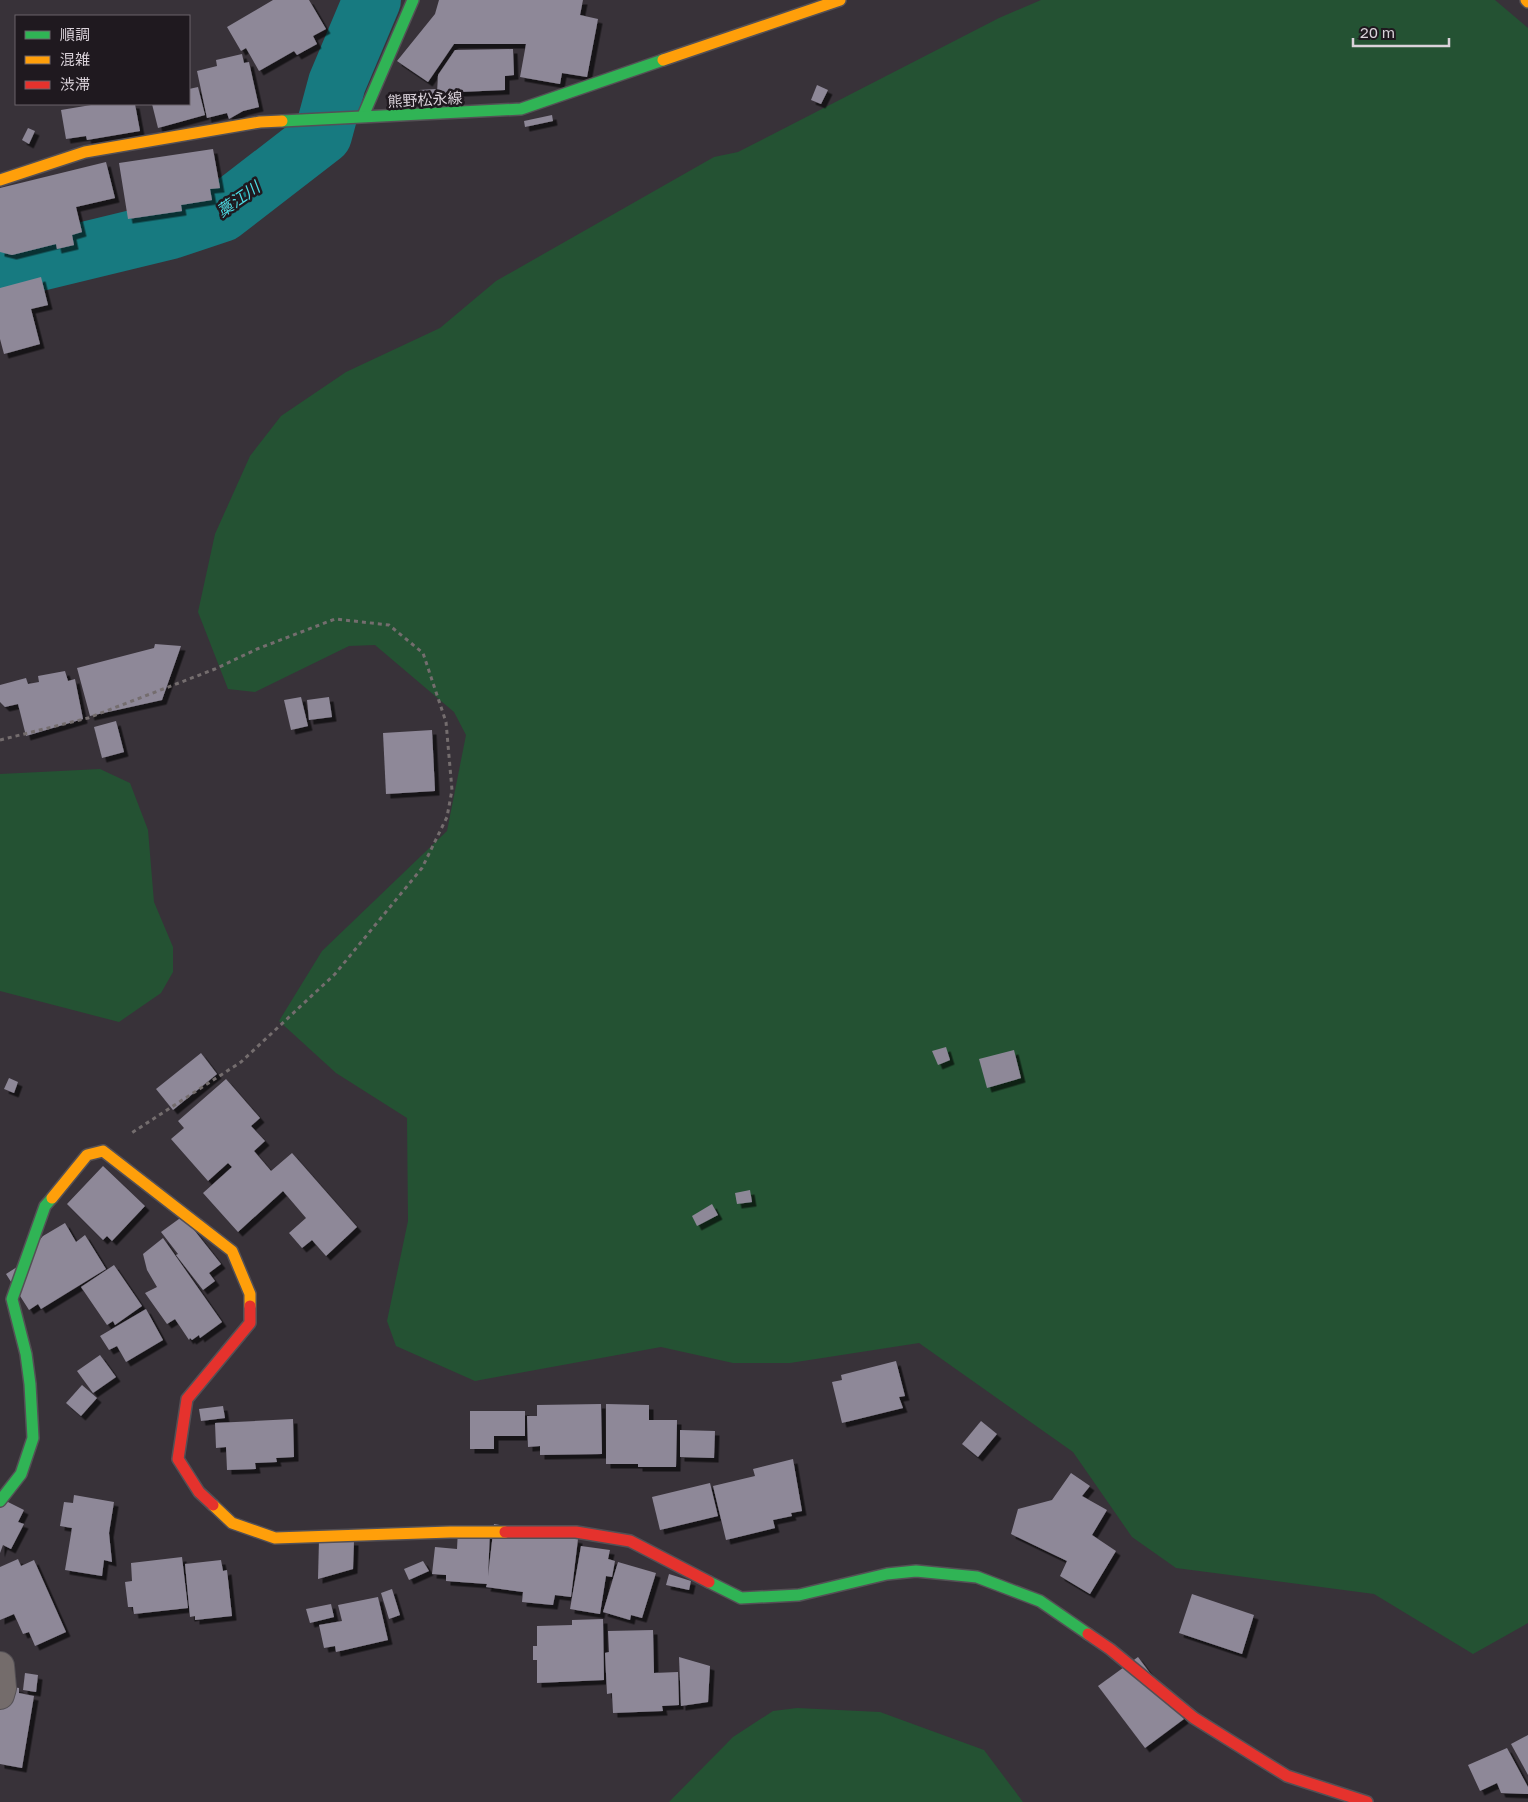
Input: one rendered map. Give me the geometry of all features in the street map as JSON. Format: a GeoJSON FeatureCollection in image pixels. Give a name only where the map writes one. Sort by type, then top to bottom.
{"type":"FeatureCollection","features":[{"type":"Feature","properties":{"kind":"street"},"geometry":{"type":"LineString","coordinates":[[363,116],[413,0]]}},
{"type":"Feature","properties":{"kind":"street","name":"熊野松永線"},"geometry":{"type":"LineString","coordinates":[[0,180],[85,152],[260,122],[520,110],[840,0]]}},
{"type":"Feature","properties":{"kind":"street"},"geometry":{"type":"LineString","coordinates":[[0,1501],[21,1474],[33,1438],[26,1354],[12,1299],[46,1206],[87,1155],[103,1151],[232,1251],[250,1294],[250,1322],[187,1399],[178,1460],[199,1492],[232,1523],[275,1538],[450,1532],[576,1532],[630,1541],[741,1598],[799,1595],[887,1574],[916,1571],[977,1577],[1040,1601],[1110,1649],[1194,1718],[1287,1776],[1367,1802]]}},
{"type":"Feature","properties":{"kind":"street"},"geometry":{"type":"LineString","coordinates":[[0,1666],[2,1688],[0,1695]]}},
{"type":"Feature","properties":{"kind":"path"},"geometry":{"type":"LineString","coordinates":[[0,740],[88,718],[215,670],[257,649],[335,619],[389,624],[423,653],[446,722],[452,790],[446,817],[422,868],[335,974],[241,1062],[103,1151]]}},
{"type":"Feature","properties":{"kind":"green space"},"geometry":{"type":"Polygon","coordinates":[[[1041,0],[1495,0],[1528,28],[1528,1623],[1473,1654],[1374,1594],[1176,1568],[1132,1537],[1073,1452],[919,1343],[790,1363],[733,1363],[661,1347],[475,1381],[396,1346],[387,1321],[408,1221],[407,1118],[336,1073],[279,1021],[322,951],[447,831],[466,735],[454,712],[375,645],[349,646],[255,692],[228,689],[198,612],[215,534],[250,456],[281,416],[346,372],[440,328],[496,281],[714,157],[738,152],[999,18],[1041,0]]]}},
{"type":"Feature","properties":{"kind":"green space"},"geometry":{"type":"Polygon","coordinates":[[[100,769],[130,783],[148,830],[154,902],[173,947],[173,972],[161,993],[119,1022],[0,991],[0,774],[100,769]]]}},
{"type":"Feature","properties":{"kind":"green space"},"geometry":{"type":"Polygon","coordinates":[[[797,1708],[880,1712],[984,1750],[1023,1802],[669,1802],[733,1737],[773,1711],[797,1708]]]}},
{"type":"Feature","properties":{"kind":"building"},"geometry":{"type":"Polygon","coordinates":[[[273,0],[309,0],[326,29],[313,36],[317,44],[297,55],[294,51],[259,71],[246,48],[241,51],[227,27],[273,0]]]}},
{"type":"Feature","properties":{"kind":"building"},"geometry":{"type":"Polygon","coordinates":[[[439,0],[583,0],[580,15],[598,19],[587,77],[562,73],[560,84],[520,77],[526,44],[454,44],[428,82],[397,61],[435,14],[439,0]]]}},
{"type":"Feature","properties":{"kind":"building"},"geometry":{"type":"Polygon","coordinates":[[[513,49],[514,75],[505,76],[505,90],[437,93],[438,75],[455,50],[513,49]]]}},
{"type":"Feature","properties":{"kind":"building"},"geometry":{"type":"Polygon","coordinates":[[[242,54],[244,63],[249,62],[259,107],[243,111],[229,119],[227,113],[207,118],[197,71],[217,66],[216,60],[242,54]]]}},
{"type":"Feature","properties":{"kind":"building"},"geometry":{"type":"Polygon","coordinates":[[[817,85],[828,90],[821,104],[811,100],[817,85]]]}},
{"type":"Feature","properties":{"kind":"building"},"geometry":{"type":"Polygon","coordinates":[[[198,87],[205,115],[158,128],[152,105],[190,105],[190,89],[198,87]]]}},
{"type":"Feature","properties":{"kind":"building"},"geometry":{"type":"Polygon","coordinates":[[[436,89],[437,98],[419,99],[419,90],[436,89]]]}},
{"type":"Feature","properties":{"kind":"building"},"geometry":{"type":"Polygon","coordinates":[[[91,105],[135,105],[140,131],[87,140],[86,136],[66,139],[61,110],[91,105]]]}},
{"type":"Feature","properties":{"kind":"building"},"geometry":{"type":"Polygon","coordinates":[[[552,115],[553,121],[525,127],[524,121],[552,115]]]}},
{"type":"Feature","properties":{"kind":"building"},"geometry":{"type":"Polygon","coordinates":[[[28,128],[35,131],[29,144],[22,140],[28,128]]]}},
{"type":"Feature","properties":{"kind":"building"},"geometry":{"type":"Polygon","coordinates":[[[213,149],[220,188],[210,189],[212,200],[181,205],[182,211],[128,219],[119,163],[213,149]]]}},
{"type":"Feature","properties":{"kind":"building"},"geometry":{"type":"Polygon","coordinates":[[[106,162],[115,198],[76,207],[82,232],[72,235],[74,245],[57,249],[56,244],[12,255],[0,252],[0,188],[106,162]]]}},
{"type":"Feature","properties":{"kind":"building"},"geometry":{"type":"Polygon","coordinates":[[[41,277],[48,305],[31,309],[40,344],[4,354],[0,339],[0,288],[41,277]]]}},
{"type":"Feature","properties":{"kind":"building"},"geometry":{"type":"Polygon","coordinates":[[[155,644],[181,646],[162,700],[90,716],[77,668],[154,648],[155,644]]]}},
{"type":"Feature","properties":{"kind":"building"},"geometry":{"type":"Polygon","coordinates":[[[65,671],[68,681],[75,679],[83,719],[26,736],[18,704],[5,707],[0,702],[0,685],[26,678],[28,684],[39,682],[38,676],[65,671]]]}},
{"type":"Feature","properties":{"kind":"building"},"geometry":{"type":"Polygon","coordinates":[[[301,697],[308,726],[291,730],[284,700],[301,697]]]}},
{"type":"Feature","properties":{"kind":"building"},"geometry":{"type":"Polygon","coordinates":[[[329,697],[332,717],[309,720],[307,700],[329,697]]]}},
{"type":"Feature","properties":{"kind":"building"},"geometry":{"type":"Polygon","coordinates":[[[116,721],[124,752],[102,758],[94,727],[116,721]]]}},
{"type":"Feature","properties":{"kind":"building"},"geometry":{"type":"Polygon","coordinates":[[[432,730],[435,791],[386,794],[383,733],[432,730]]]}},
{"type":"Feature","properties":{"kind":"building"},"geometry":{"type":"Polygon","coordinates":[[[946,1047],[950,1060],[938,1065],[932,1051],[946,1047]]]}},
{"type":"Feature","properties":{"kind":"building"},"geometry":{"type":"Polygon","coordinates":[[[1014,1050],[1021,1078],[987,1088],[979,1059],[1014,1050]]]}},
{"type":"Feature","properties":{"kind":"building"},"geometry":{"type":"Polygon","coordinates":[[[201,1053],[217,1074],[173,1110],[156,1089],[201,1053]]]}},
{"type":"Feature","properties":{"kind":"building"},"geometry":{"type":"Polygon","coordinates":[[[9,1078],[18,1082],[14,1093],[4,1089],[9,1078]]]}},
{"type":"Feature","properties":{"kind":"building"},"geometry":{"type":"Polygon","coordinates":[[[226,1079],[260,1118],[251,1126],[265,1141],[254,1151],[271,1171],[292,1153],[357,1227],[326,1256],[312,1240],[302,1248],[289,1233],[306,1218],[283,1191],[238,1232],[203,1193],[232,1167],[228,1163],[208,1181],[171,1139],[184,1128],[178,1121],[226,1079]]]}},
{"type":"Feature","properties":{"kind":"building"},"geometry":{"type":"Polygon","coordinates":[[[103,1166],[145,1206],[112,1241],[107,1236],[103,1240],[67,1204],[103,1166]]]}},
{"type":"Feature","properties":{"kind":"building"},"geometry":{"type":"Polygon","coordinates":[[[750,1190],[752,1202],[737,1204],[735,1193],[750,1190]]]}},
{"type":"Feature","properties":{"kind":"building"},"geometry":{"type":"Polygon","coordinates":[[[712,1204],[718,1215],[697,1226],[692,1216],[712,1204]]]}},
{"type":"Feature","properties":{"kind":"building"},"geometry":{"type":"Polygon","coordinates":[[[183,1216],[221,1264],[209,1273],[215,1281],[203,1290],[161,1232],[183,1216]]]}},
{"type":"Feature","properties":{"kind":"building"},"geometry":{"type":"Polygon","coordinates":[[[65,1223],[76,1242],[85,1235],[106,1269],[41,1309],[38,1304],[29,1310],[6,1274],[17,1267],[43,1236],[65,1223]]]}},
{"type":"Feature","properties":{"kind":"building"},"geometry":{"type":"Polygon","coordinates":[[[163,1238],[222,1322],[200,1338],[199,1335],[189,1340],[175,1319],[167,1324],[145,1293],[157,1287],[147,1270],[143,1254],[163,1238]]]}},
{"type":"Feature","properties":{"kind":"building"},"geometry":{"type":"Polygon","coordinates":[[[114,1265],[142,1306],[115,1325],[113,1321],[107,1325],[81,1287],[114,1265]]]}},
{"type":"Feature","properties":{"kind":"building"},"geometry":{"type":"Polygon","coordinates":[[[146,1309],[163,1340],[126,1362],[117,1346],[109,1350],[100,1336],[146,1309]]]}},
{"type":"Feature","properties":{"kind":"building"},"geometry":{"type":"Polygon","coordinates":[[[100,1355],[116,1377],[93,1393],[77,1371],[100,1355]]]}},
{"type":"Feature","properties":{"kind":"building"},"geometry":{"type":"Polygon","coordinates":[[[896,1361],[905,1396],[899,1397],[903,1408],[842,1423],[832,1382],[842,1380],[841,1375],[896,1361]]]}},
{"type":"Feature","properties":{"kind":"building"},"geometry":{"type":"Polygon","coordinates":[[[82,1385],[97,1398],[81,1416],[66,1403],[82,1385]]]}},
{"type":"Feature","properties":{"kind":"building"},"geometry":{"type":"Polygon","coordinates":[[[601,1404],[602,1454],[540,1455],[540,1446],[528,1447],[527,1416],[537,1416],[537,1405],[601,1404]]]}},
{"type":"Feature","properties":{"kind":"building"},"geometry":{"type":"Polygon","coordinates":[[[606,1404],[649,1405],[649,1420],[677,1420],[676,1467],[638,1467],[638,1464],[606,1464],[606,1404]]]}},
{"type":"Feature","properties":{"kind":"building"},"geometry":{"type":"Polygon","coordinates":[[[223,1406],[225,1418],[201,1421],[199,1409],[223,1406]]]}},
{"type":"Feature","properties":{"kind":"building"},"geometry":{"type":"Polygon","coordinates":[[[470,1411],[525,1411],[525,1436],[494,1436],[494,1449],[470,1449],[470,1411]]]}},
{"type":"Feature","properties":{"kind":"building"},"geometry":{"type":"Polygon","coordinates":[[[293,1419],[294,1457],[276,1458],[277,1462],[255,1463],[256,1469],[227,1470],[226,1447],[216,1448],[215,1423],[293,1419]]]}},
{"type":"Feature","properties":{"kind":"building"},"geometry":{"type":"Polygon","coordinates":[[[981,1421],[997,1434],[978,1457],[962,1444],[981,1421]]]}},
{"type":"Feature","properties":{"kind":"building"},"geometry":{"type":"Polygon","coordinates":[[[680,1430],[715,1431],[714,1458],[680,1457],[680,1430]]]}},
{"type":"Feature","properties":{"kind":"building"},"geometry":{"type":"Polygon","coordinates":[[[793,1459],[802,1511],[791,1513],[792,1516],[773,1520],[775,1528],[726,1540],[713,1486],[755,1476],[753,1469],[793,1459]]]}},
{"type":"Feature","properties":{"kind":"building"},"geometry":{"type":"Polygon","coordinates":[[[1071,1473],[1090,1486],[1082,1496],[1107,1510],[1092,1535],[1116,1551],[1090,1594],[1060,1576],[1067,1561],[1011,1534],[1018,1509],[1052,1500],[1071,1473]]]}},
{"type":"Feature","properties":{"kind":"building"},"geometry":{"type":"Polygon","coordinates":[[[710,1483],[718,1516],[660,1530],[652,1497],[710,1483]]]}},
{"type":"Feature","properties":{"kind":"building"},"geometry":{"type":"Polygon","coordinates":[[[74,1495],[114,1502],[109,1533],[112,1562],[104,1560],[102,1576],[65,1570],[72,1528],[60,1526],[64,1502],[73,1503],[74,1495]]]}},
{"type":"Feature","properties":{"kind":"building"},"geometry":{"type":"Polygon","coordinates":[[[0,1498],[24,1510],[18,1522],[24,1524],[11,1549],[3,1545],[0,1553],[0,1498]]]}},
{"type":"Feature","properties":{"kind":"building"},"geometry":{"type":"Polygon","coordinates":[[[494,1524],[578,1539],[571,1597],[555,1595],[553,1605],[522,1602],[523,1592],[486,1587],[487,1584],[446,1581],[446,1575],[432,1574],[435,1547],[457,1549],[458,1529],[490,1531],[488,1576],[494,1524]]]}},
{"type":"Feature","properties":{"kind":"building"},"geometry":{"type":"Polygon","coordinates":[[[319,1540],[354,1541],[353,1569],[318,1579],[319,1540]]]}},
{"type":"Feature","properties":{"kind":"building"},"geometry":{"type":"Polygon","coordinates":[[[581,1546],[610,1550],[608,1559],[615,1561],[612,1577],[606,1576],[600,1614],[570,1609],[581,1546]]]}},
{"type":"Feature","properties":{"kind":"building"},"geometry":{"type":"Polygon","coordinates":[[[182,1557],[188,1608],[134,1614],[133,1607],[128,1607],[125,1582],[132,1581],[131,1563],[182,1557]]]}},
{"type":"Feature","properties":{"kind":"building"},"geometry":{"type":"Polygon","coordinates":[[[18,1559],[21,1566],[34,1560],[66,1632],[35,1646],[29,1632],[23,1634],[14,1614],[0,1620],[0,1567],[18,1559]]]}},
{"type":"Feature","properties":{"kind":"building"},"geometry":{"type":"Polygon","coordinates":[[[221,1560],[223,1571],[227,1570],[232,1616],[195,1620],[195,1616],[190,1617],[185,1564],[221,1560]]]}},
{"type":"Feature","properties":{"kind":"building"},"geometry":{"type":"Polygon","coordinates":[[[423,1561],[429,1571],[409,1580],[404,1569],[423,1561]]]}},
{"type":"Feature","properties":{"kind":"building"},"geometry":{"type":"Polygon","coordinates":[[[618,1562],[656,1573],[642,1618],[631,1615],[630,1620],[603,1612],[618,1562]]]}},
{"type":"Feature","properties":{"kind":"building"},"geometry":{"type":"Polygon","coordinates":[[[669,1574],[691,1581],[689,1590],[666,1585],[669,1574]]]}},
{"type":"Feature","properties":{"kind":"building"},"geometry":{"type":"Polygon","coordinates":[[[392,1589],[400,1615],[389,1619],[381,1593],[392,1589]]]}},
{"type":"Feature","properties":{"kind":"building"},"geometry":{"type":"Polygon","coordinates":[[[1192,1594],[1254,1615],[1242,1654],[1179,1633],[1192,1594]]]}},
{"type":"Feature","properties":{"kind":"building"},"geometry":{"type":"Polygon","coordinates":[[[378,1597],[388,1640],[336,1652],[335,1646],[324,1648],[319,1625],[342,1621],[338,1605],[378,1597]]]}},
{"type":"Feature","properties":{"kind":"building"},"geometry":{"type":"Polygon","coordinates":[[[331,1604],[334,1617],[310,1623],[306,1609],[331,1604]]]}},
{"type":"Feature","properties":{"kind":"building"},"geometry":{"type":"Polygon","coordinates":[[[603,1619],[604,1680],[537,1683],[537,1660],[533,1660],[533,1646],[537,1646],[537,1626],[572,1625],[572,1620],[603,1619]]]}},
{"type":"Feature","properties":{"kind":"building"},"geometry":{"type":"Polygon","coordinates":[[[653,1630],[654,1673],[678,1672],[679,1705],[662,1706],[663,1711],[613,1713],[612,1693],[607,1694],[605,1653],[609,1652],[608,1631],[653,1630]]]}},
{"type":"Feature","properties":{"kind":"building"},"geometry":{"type":"Polygon","coordinates":[[[679,1657],[710,1666],[708,1702],[681,1706],[679,1657]]]}},
{"type":"Feature","properties":{"kind":"building"},"geometry":{"type":"Polygon","coordinates":[[[1138,1657],[1184,1719],[1145,1748],[1098,1686],[1138,1657]]]}},
{"type":"Feature","properties":{"kind":"building"},"geometry":{"type":"Polygon","coordinates":[[[25,1673],[38,1675],[36,1692],[23,1690],[25,1673]]]}},
{"type":"Feature","properties":{"kind":"building"},"geometry":{"type":"Polygon","coordinates":[[[0,1685],[19,1688],[19,1693],[34,1696],[22,1768],[0,1764],[0,1685]]]}},
{"type":"Feature","properties":{"kind":"building"},"geometry":{"type":"Polygon","coordinates":[[[1528,1735],[1528,1775],[1511,1744],[1528,1735]]]}},
{"type":"Feature","properties":{"kind":"building"},"geometry":{"type":"Polygon","coordinates":[[[1507,1748],[1528,1787],[1528,1794],[1501,1793],[1497,1783],[1480,1791],[1468,1765],[1507,1748]]]}},
{"type":"Feature","properties":{"kind":"waterway","name":"藁江川"},"geometry":{"type":"LineString","coordinates":[[0,269],[35,263],[171,230],[222,213],[323,135],[337,83],[372,0]]}},
{"type":"Feature","properties":{"kind":"traffic: fast"},"geometry":{"type":"LineString","coordinates":[[363,116],[413,0]]}},
{"type":"Feature","properties":{"kind":"traffic: fast"},"geometry":{"type":"LineString","coordinates":[[282,121],[521,109],[663,60]]}},
{"type":"Feature","properties":{"kind":"traffic: fast"},"geometry":{"type":"LineString","coordinates":[[0,1501],[21,1474],[33,1438],[26,1354],[12,1299],[45,1206],[52,1198]]}},
{"type":"Feature","properties":{"kind":"traffic: fast"},"geometry":{"type":"LineString","coordinates":[[709,1582],[741,1598],[799,1595],[887,1574],[916,1571],[977,1577],[1040,1601],[1088,1634]]}},
{"type":"Feature","properties":{"kind":"traffic: slow"},"geometry":{"type":"LineString","coordinates":[[663,60],[840,0]]}},
{"type":"Feature","properties":{"kind":"traffic: slow"},"geometry":{"type":"LineString","coordinates":[[0,180],[85,152],[260,122],[282,121]]}},
{"type":"Feature","properties":{"kind":"traffic: slow"},"geometry":{"type":"LineString","coordinates":[[52,1198],[87,1155],[103,1151],[232,1251],[250,1294],[250,1306]]}},
{"type":"Feature","properties":{"kind":"traffic: slow"},"geometry":{"type":"LineString","coordinates":[[213,1505],[232,1523],[275,1538],[505,1532]]}},
{"type":"Feature","properties":{"kind":"traffic: jam"},"geometry":{"type":"LineString","coordinates":[[213,1505],[199,1492],[178,1459],[187,1399],[250,1323],[250,1306]]}},
{"type":"Feature","properties":{"kind":"traffic: jam"},"geometry":{"type":"LineString","coordinates":[[505,1532],[576,1532],[630,1541],[709,1582]]}},
{"type":"Feature","properties":{"kind":"traffic: jam"},"geometry":{"type":"LineString","coordinates":[[1088,1634],[1110,1649],[1194,1718],[1287,1776],[1367,1802]]}}]}
